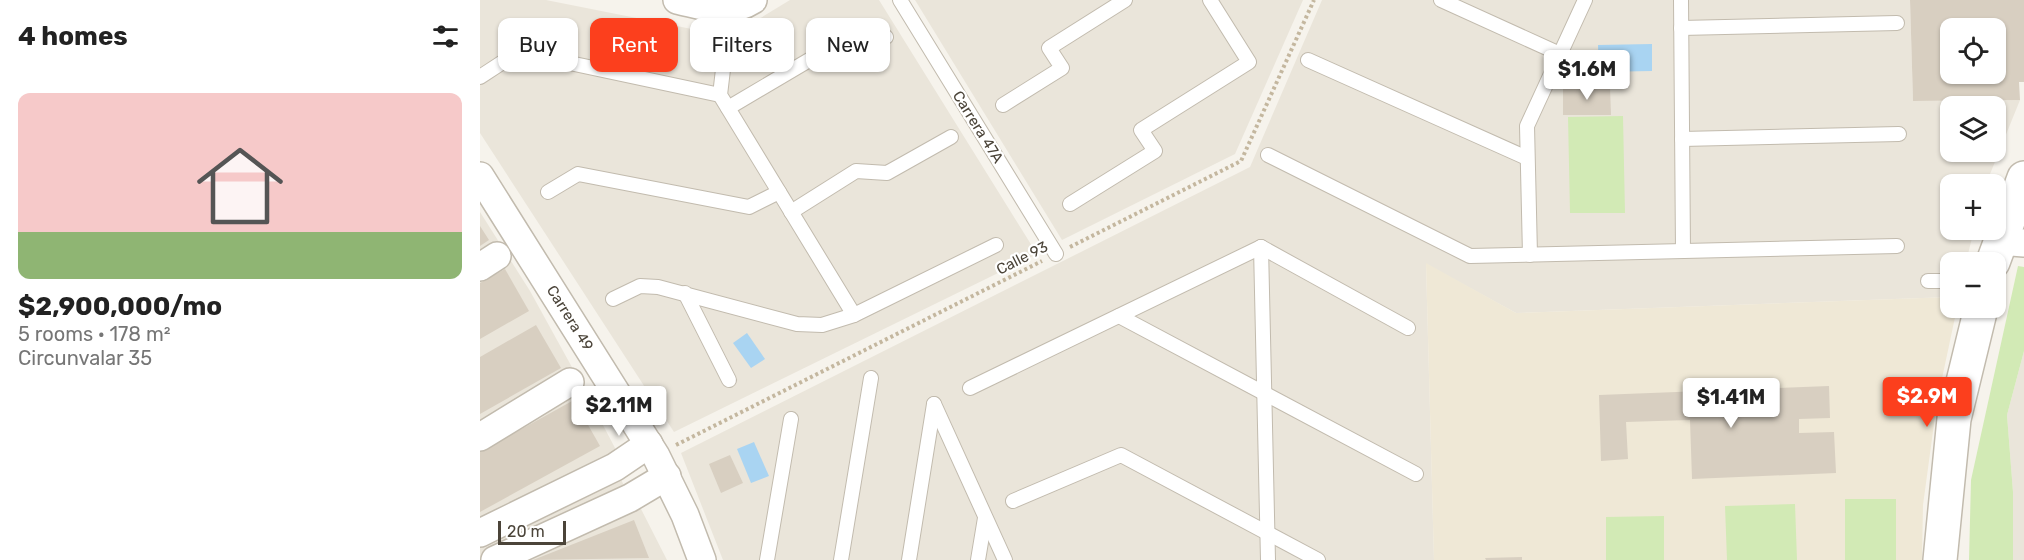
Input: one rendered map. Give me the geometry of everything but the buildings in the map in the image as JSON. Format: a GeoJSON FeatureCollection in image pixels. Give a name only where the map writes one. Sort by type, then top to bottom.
{"type":"FeatureCollection","features":[{"type":"Feature","properties":{"kind":"street"},"geometry":{"type":"LineString","coordinates":[[677,0],[736,3]]}},
{"type":"Feature","properties":{"kind":"street","name":"Carrera 49"},"geometry":{"type":"LineString","coordinates":[[480,176],[657,459],[702,560]]}},
{"type":"Feature","properties":{"kind":"street"},"geometry":{"type":"LineString","coordinates":[[2005,249],[2024,178]]}},
{"type":"Feature","properties":{"kind":"street"},"geometry":{"type":"LineString","coordinates":[[1940,560],[1954,419],[1979,318]]}},
{"type":"Feature","properties":{"kind":"street"},"geometry":{"type":"LineString","coordinates":[[480,437],[570,382]]}},
{"type":"Feature","properties":{"kind":"street"},"geometry":{"type":"LineString","coordinates":[[480,533],[615,467],[657,459]]}},
{"type":"Feature","properties":{"kind":"street"},"geometry":{"type":"LineString","coordinates":[[495,560],[630,498],[657,459]]}},
{"type":"Feature","properties":{"kind":"lane","name":"Carrera 47A"},"geometry":{"type":"LineString","coordinates":[[900,0],[1056,254]]}},
{"type":"Feature","properties":{"kind":"lane"},"geometry":{"type":"LineString","coordinates":[[1003,105],[1062,68],[1049,48],[1125,0]]}},
{"type":"Feature","properties":{"kind":"lane"},"geometry":{"type":"LineString","coordinates":[[1070,204],[1155,151],[1141,130],[1249,62],[1210,0]]}},
{"type":"Feature","properties":{"kind":"lane"},"geometry":{"type":"LineString","coordinates":[[1441,0],[1560,54]]}},
{"type":"Feature","properties":{"kind":"lane"},"geometry":{"type":"LineString","coordinates":[[1530,255],[1527,126],[1585,0]]}},
{"type":"Feature","properties":{"kind":"lane"},"geometry":{"type":"LineString","coordinates":[[1681,0],[1683,251]]}},
{"type":"Feature","properties":{"kind":"lane"},"geometry":{"type":"LineString","coordinates":[[736,3],[720,95],[854,315]]}},
{"type":"Feature","properties":{"kind":"lane"},"geometry":{"type":"LineString","coordinates":[[1681,28],[1897,23]]}},
{"type":"Feature","properties":{"kind":"lane"},"geometry":{"type":"LineString","coordinates":[[480,77],[518,52],[720,95]]}},
{"type":"Feature","properties":{"kind":"lane"},"geometry":{"type":"LineString","coordinates":[[1308,60],[1527,158]]}},
{"type":"Feature","properties":{"kind":"lane"},"geometry":{"type":"LineString","coordinates":[[728,108],[806,62]]}},
{"type":"Feature","properties":{"kind":"lane"},"geometry":{"type":"LineString","coordinates":[[1682,139],[1899,134]]}},
{"type":"Feature","properties":{"kind":"lane"},"geometry":{"type":"LineString","coordinates":[[791,212],[856,171],[887,173],[951,137]]}},
{"type":"Feature","properties":{"kind":"lane"},"geometry":{"type":"LineString","coordinates":[[1268,155],[1470,256],[1897,246]]}},
{"type":"Feature","properties":{"kind":"lane"},"geometry":{"type":"LineString","coordinates":[[548,192],[578,174],[749,207],[779,192]]}},
{"type":"Feature","properties":{"kind":"lane"},"geometry":{"type":"LineString","coordinates":[[613,298],[640,286],[658,287],[798,324],[822,325],[854,315],[996,245]]}},
{"type":"Feature","properties":{"kind":"lane"},"geometry":{"type":"LineString","coordinates":[[970,388],[1261,247]]}},
{"type":"Feature","properties":{"kind":"lane"},"geometry":{"type":"LineString","coordinates":[[1261,247],[1408,328]]}},
{"type":"Feature","properties":{"kind":"lane"},"geometry":{"type":"LineString","coordinates":[[1261,247],[1268,560]]}},
{"type":"Feature","properties":{"kind":"lane"},"geometry":{"type":"LineString","coordinates":[[1928,281],[1940,281]]}},
{"type":"Feature","properties":{"kind":"lane"},"geometry":{"type":"LineString","coordinates":[[685,293],[729,380]]}},
{"type":"Feature","properties":{"kind":"lane"},"geometry":{"type":"LineString","coordinates":[[1119,316],[1416,474]]}},
{"type":"Feature","properties":{"kind":"lane"},"geometry":{"type":"LineString","coordinates":[[841,560],[871,378]]}},
{"type":"Feature","properties":{"kind":"lane"},"geometry":{"type":"LineString","coordinates":[[909,560],[934,404],[1005,560]]}},
{"type":"Feature","properties":{"kind":"lane"},"geometry":{"type":"LineString","coordinates":[[766,560],[791,419]]}},
{"type":"Feature","properties":{"kind":"lane"},"geometry":{"type":"LineString","coordinates":[[1013,501],[1121,455],[1318,560]]}},
{"type":"Feature","properties":{"kind":"lane"},"geometry":{"type":"LineString","coordinates":[[978,560],[985,516]]}},
{"type":"Feature","properties":{"kind":"path","name":"Calle 93"},"geometry":{"type":"LineString","coordinates":[[657,459],[1241,161],[1314,0]]}},
{"type":"Feature","properties":{"kind":"shaded area"},"geometry":{"type":"Polygon","coordinates":[[[480,0],[546,0],[636,18],[590,18],[590,72],[678,72],[678,26],[690,29],[690,72],[794,72],[794,18],[761,18],[790,0],[879,0],[1037,254],[674,432],[480,133],[480,0]]]}},
{"type":"Feature","properties":{"kind":"shaded area"},"geometry":{"type":"Polygon","coordinates":[[[915,0],[1303,0],[1235,154],[1062,240],[915,0]]]}},
{"type":"Feature","properties":{"kind":"shaded area"},"geometry":{"type":"Polygon","coordinates":[[[1322,0],[1910,0],[1913,101],[1940,101],[1940,162],[1995,162],[1990,174],[1940,174],[1940,240],[1972,240],[1968,252],[1940,252],[1940,297],[1516,313],[1426,264],[1434,560],[723,560],[681,453],[1250,167],[1322,0]]]}},
{"type":"Feature","properties":{"kind":"shaded area"},"geometry":{"type":"Polygon","coordinates":[[[2006,100],[2020,100],[2006,135],[2006,100]]]}},
{"type":"Feature","properties":{"kind":"shaded area"},"geometry":{"type":"Polygon","coordinates":[[[480,212],[530,291],[584,389],[615,448],[615,467],[630,498],[640,507],[667,560],[480,560],[480,212]]]}},
{"type":"Feature","properties":{"kind":"shaded area"},"geometry":{"type":"Polygon","coordinates":[[[1426,263],[1516,313],[1940,297],[1940,318],[1955,318],[1937,402],[1923,505],[1922,560],[1434,560],[1426,263]]]}},
{"type":"Feature","properties":{"kind":"shaded area"},"geometry":{"type":"Polygon","coordinates":[[[2024,351],[2024,560],[2013,560],[2013,492],[2007,415],[2024,351]]]}},
{"type":"Feature","properties":{"kind":"green space"},"geometry":{"type":"Polygon","coordinates":[[[1623,116],[1625,213],[1570,213],[1568,117],[1623,116]]]}},
{"type":"Feature","properties":{"kind":"green space"},"geometry":{"type":"Polygon","coordinates":[[[2018,266],[2024,267],[2024,351],[2007,415],[2013,492],[2013,560],[1969,560],[1971,480],[2018,266]]]}},
{"type":"Feature","properties":{"kind":"green space"},"geometry":{"type":"Polygon","coordinates":[[[1845,499],[1896,499],[1896,560],[1845,560],[1845,499]]]}},
{"type":"Feature","properties":{"kind":"green space"},"geometry":{"type":"Polygon","coordinates":[[[1795,504],[1797,560],[1727,560],[1725,506],[1795,504]]]}},
{"type":"Feature","properties":{"kind":"green space"},"geometry":{"type":"Polygon","coordinates":[[[1664,516],[1664,560],[1606,560],[1606,517],[1664,516]]]}},
{"type":"Feature","properties":{"kind":"water"},"geometry":{"type":"Polygon","coordinates":[[[1652,44],[1652,71],[1599,72],[1598,45],[1652,44]]]}},
{"type":"Feature","properties":{"kind":"water"},"geometry":{"type":"Polygon","coordinates":[[[747,333],[765,359],[751,368],[733,343],[747,333]]]}},
{"type":"Feature","properties":{"kind":"water"},"geometry":{"type":"Polygon","coordinates":[[[754,442],[769,476],[751,483],[737,449],[754,442]]]}}]}
